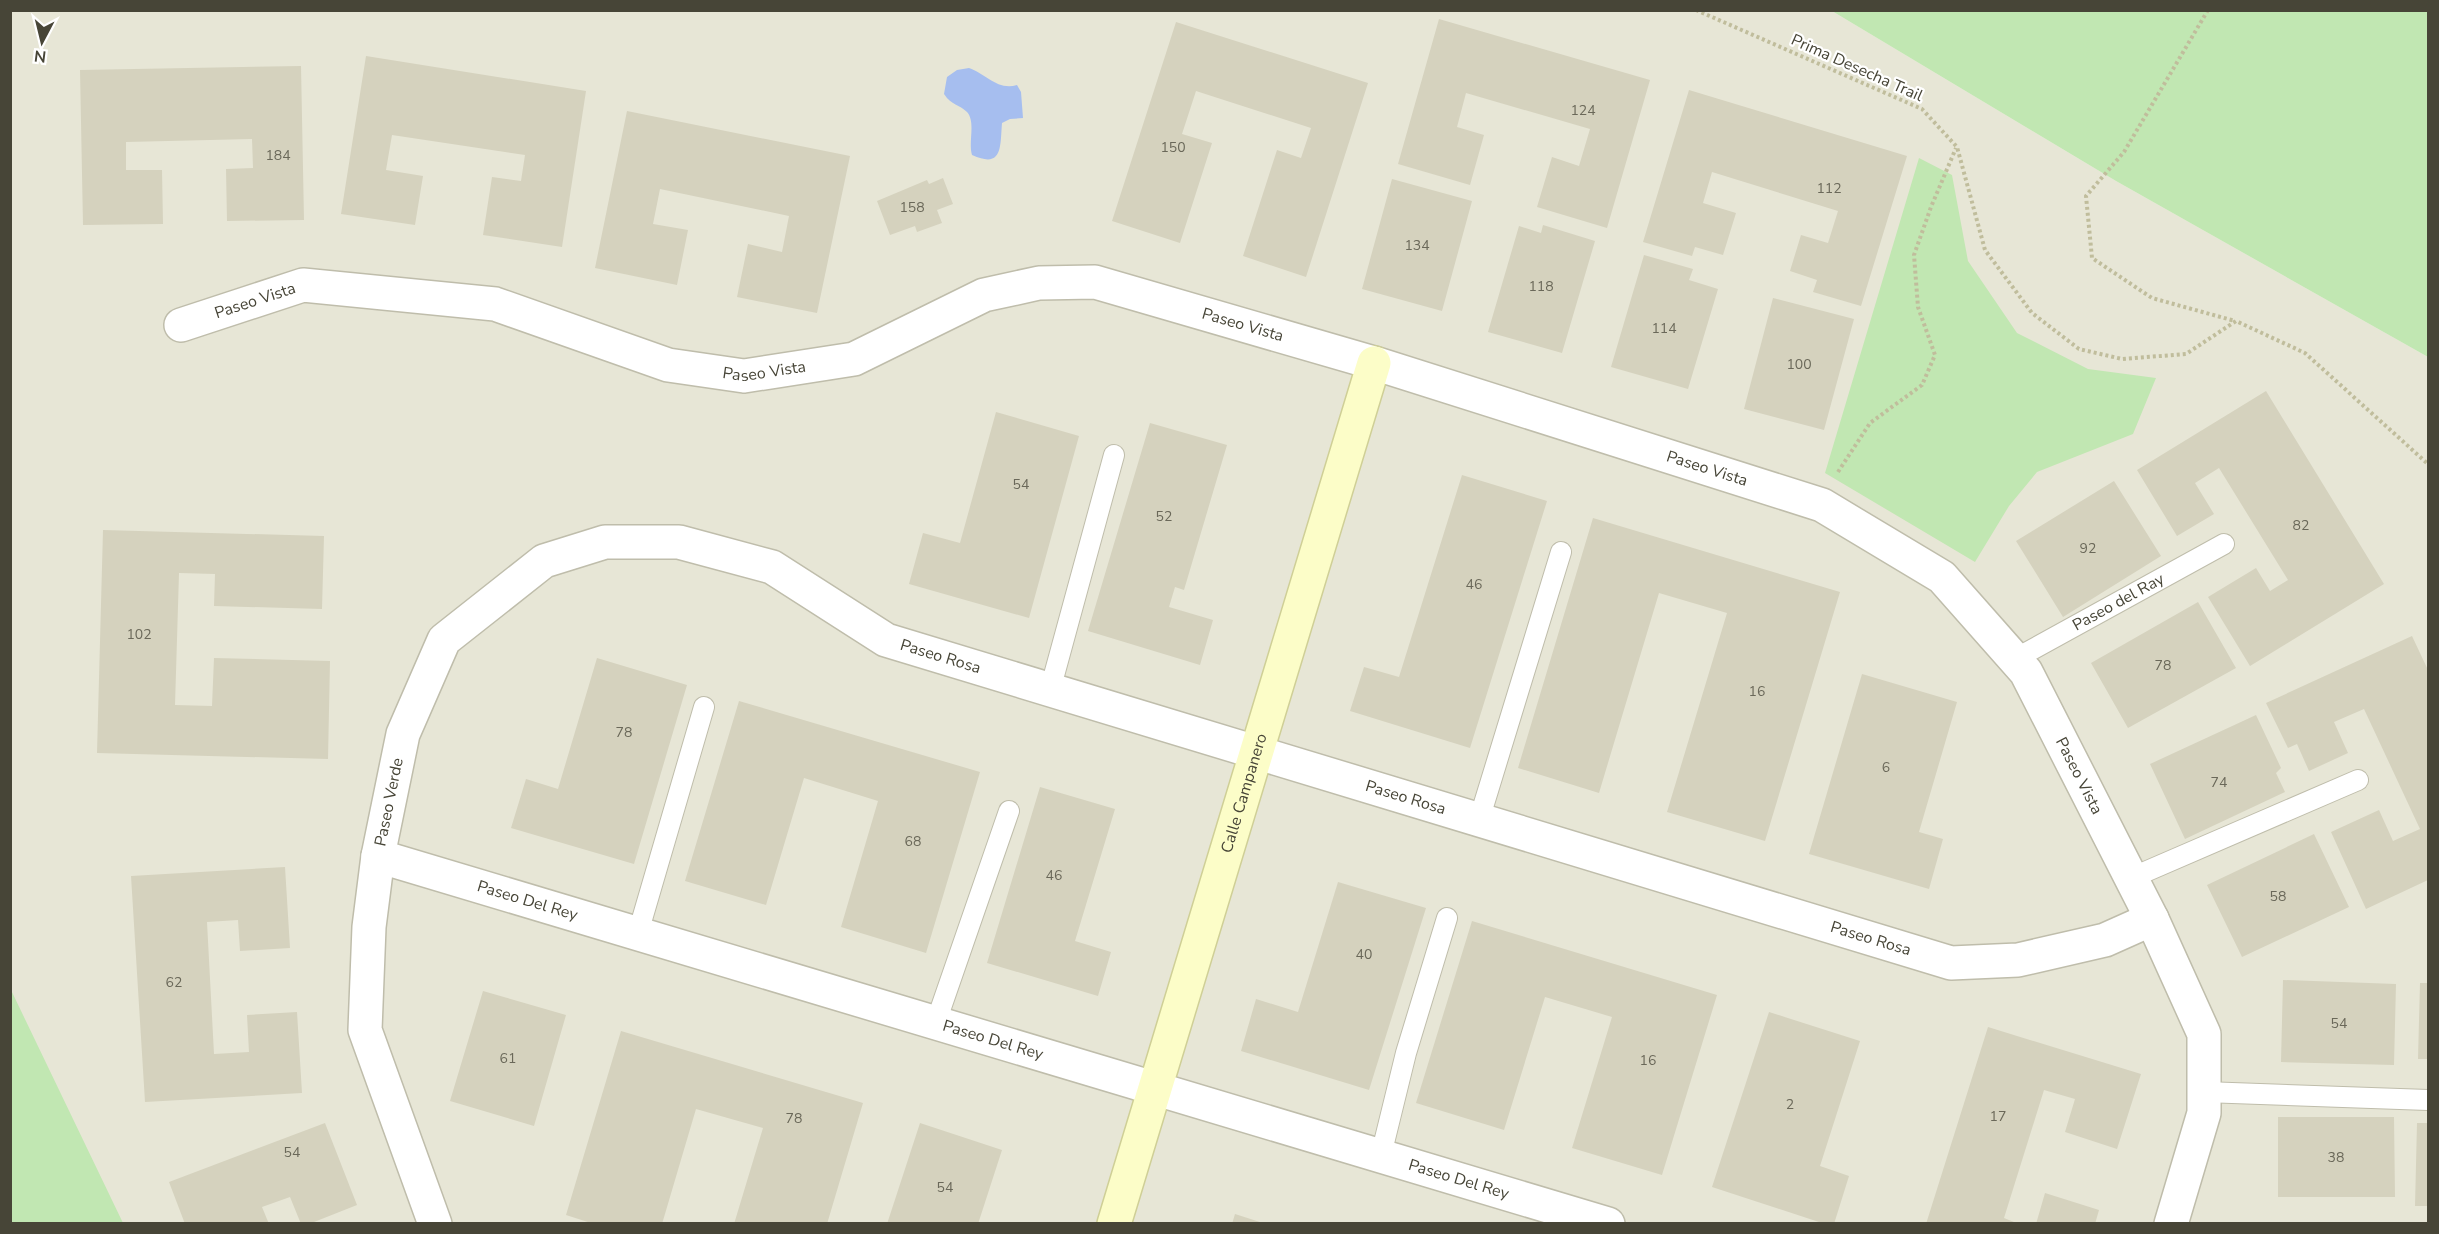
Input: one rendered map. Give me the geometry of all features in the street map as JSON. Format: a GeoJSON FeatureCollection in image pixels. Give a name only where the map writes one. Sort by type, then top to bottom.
{"type":"FeatureCollection","features":[{"type":"Feature","properties":{"kind":"street","name":"Paseo Vista"},"geometry":{"type":"LineString","coordinates":[[182,325],[303,285],[495,304],[668,365],[744,376],[854,359],[984,295],[1039,283],[1095,282],[1374,363],[1822,505],[1942,577],[2026,672],[2152,919],[2204,1034],[2204,1113],[2171,1224]]}},
{"type":"Feature","properties":{"kind":"street","name":"Calle Campanero"},"geometry":{"type":"LineString","coordinates":[[1114,1224],[1374,363]]}},
{"type":"Feature","properties":{"kind":"street","name":"Paseo Verde"},"geometry":{"type":"LineString","coordinates":[[435,1224],[365,1030],[369,927],[378,856],[403,734],[444,640],[544,561],[605,542],[678,542]]}},
{"type":"Feature","properties":{"kind":"street","name":"Paseo Rosa"},"geometry":{"type":"LineString","coordinates":[[678,542],[772,567],[886,640],[1951,963],[2018,960],[2104,940],[2152,919]]}},
{"type":"Feature","properties":{"kind":"street","name":"Paseo Del Rey"},"geometry":{"type":"LineString","coordinates":[[378,856],[1608,1224]]}},
{"type":"Feature","properties":{"kind":"lane"},"geometry":{"type":"LineString","coordinates":[[1050,690],[1114,455]]}},
{"type":"Feature","properties":{"kind":"lane","name":"Paseo del Ray"},"geometry":{"type":"LineString","coordinates":[[2015,659],[2224,544]]}},
{"type":"Feature","properties":{"kind":"lane"},"geometry":{"type":"LineString","coordinates":[[1479,820],[1561,552]]}},
{"type":"Feature","properties":{"kind":"lane"},"geometry":{"type":"LineString","coordinates":[[638,933],[704,707]]}},
{"type":"Feature","properties":{"kind":"lane"},"geometry":{"type":"LineString","coordinates":[[2130,879],[2358,780]]}},
{"type":"Feature","properties":{"kind":"lane"},"geometry":{"type":"LineString","coordinates":[[936,1022],[1009,811]]}},
{"type":"Feature","properties":{"kind":"lane"},"geometry":{"type":"LineString","coordinates":[[1381,1155],[1406,1053],[1447,918]]}},
{"type":"Feature","properties":{"kind":"lane"},"geometry":{"type":"LineString","coordinates":[[2204,1092],[2428,1100]]}},
{"type":"Feature","properties":{"kind":"path","name":"Prima Desecha Trail"},"geometry":{"type":"LineString","coordinates":[[1696,10],[1922,109],[1957,147],[1985,250],[2032,313],[2079,350],[2122,359],[2186,354],[2236,321]]}},
{"type":"Feature","properties":{"kind":"path"},"geometry":{"type":"LineString","coordinates":[[2208,10],[2124,152],[2086,196],[2092,258],[2152,298],[2236,321],[2305,353],[2428,464]]}},
{"type":"Feature","properties":{"kind":"path"},"geometry":{"type":"LineString","coordinates":[[1822,505],[1841,465],[1870,423],[1922,385],[1935,355],[1918,307],[1914,255],[1931,207],[1957,147]]}},
{"type":"Feature","properties":{"kind":"shaded area"},"geometry":{"type":"Polygon","coordinates":[[[10,11],[1832,11],[2116,181],[2428,357],[2428,1223],[11,1223],[10,11]]]}},
{"type":"Feature","properties":{"kind":"green space"},"geometry":{"type":"Polygon","coordinates":[[[1832,11],[2428,11],[2428,357],[2116,181],[1832,11]]]}},
{"type":"Feature","properties":{"kind":"green space"},"geometry":{"type":"Polygon","coordinates":[[[1919,158],[1952,175],[1968,261],[2017,333],[2088,369],[2156,378],[2133,434],[2037,472],[2009,506],[1975,562],[1825,473],[1919,158]]]}},
{"type":"Feature","properties":{"kind":"green space"},"geometry":{"type":"Polygon","coordinates":[[[11,990],[123,1223],[11,1223],[11,990]]]}},
{"type":"Feature","properties":{"kind":"water"},"geometry":{"type":"Polygon","coordinates":[[[969,68],[998,84],[1017,85],[1021,92],[1023,118],[1010,119],[1002,123],[998,153],[989,159],[972,155],[970,116],[944,94],[947,77],[957,70],[969,68]]]}},
{"type":"Feature","properties":{"kind":"building"},"geometry":{"type":"Polygon","coordinates":[[[1439,19],[1650,80],[1607,228],[1537,207],[1552,157],[1579,166],[1590,129],[1466,93],[1457,127],[1484,135],[1470,185],[1398,164],[1439,19]]]}},
{"type":"Feature","properties":{"kind":"building"},"geometry":{"type":"Polygon","coordinates":[[[1176,22],[1368,83],[1306,277],[1243,256],[1277,150],[1301,158],[1311,128],[1196,91],[1182,134],[1212,143],[1180,243],[1112,221],[1176,22]]]}},
{"type":"Feature","properties":{"kind":"building"},"geometry":{"type":"Polygon","coordinates":[[[366,56],[586,91],[562,247],[483,235],[492,177],[521,181],[525,155],[392,135],[386,170],[423,176],[415,225],[341,214],[366,56]]]}},
{"type":"Feature","properties":{"kind":"building"},"geometry":{"type":"Polygon","coordinates":[[[301,66],[304,220],[227,221],[226,169],[253,168],[252,139],[126,142],[126,170],[162,170],[163,224],[83,225],[80,70],[301,66]]]}},
{"type":"Feature","properties":{"kind":"building"},"geometry":{"type":"Polygon","coordinates":[[[1689,90],[1907,156],[1861,306],[1813,292],[1817,280],[1790,271],[1801,235],[1828,243],[1838,211],[1712,172],[1703,203],[1736,213],[1723,255],[1695,247],[1692,256],[1643,242],[1689,90]]]}},
{"type":"Feature","properties":{"kind":"building"},"geometry":{"type":"Polygon","coordinates":[[[627,111],[850,156],[817,313],[737,297],[748,244],[782,252],[789,216],[660,189],[653,224],[688,230],[677,285],[595,268],[627,111]]]}},
{"type":"Feature","properties":{"kind":"building"},"geometry":{"type":"Polygon","coordinates":[[[943,178],[953,204],[937,210],[942,223],[917,232],[915,226],[890,235],[877,201],[927,180],[929,184],[943,178]]]}},
{"type":"Feature","properties":{"kind":"building"},"geometry":{"type":"Polygon","coordinates":[[[1392,179],[1472,201],[1442,311],[1362,289],[1392,179]]]}},
{"type":"Feature","properties":{"kind":"building"},"geometry":{"type":"Polygon","coordinates":[[[1543,225],[1595,241],[1562,353],[1488,332],[1519,226],[1541,233],[1543,225]]]}},
{"type":"Feature","properties":{"kind":"building"},"geometry":{"type":"Polygon","coordinates":[[[1644,255],[1693,269],[1689,280],[1718,289],[1688,389],[1611,367],[1644,255]]]}},
{"type":"Feature","properties":{"kind":"building"},"geometry":{"type":"Polygon","coordinates":[[[1773,298],[1854,319],[1824,430],[1744,409],[1773,298]]]}},
{"type":"Feature","properties":{"kind":"building"},"geometry":{"type":"Polygon","coordinates":[[[2266,391],[2384,584],[2250,666],[2208,597],[2256,568],[2270,591],[2288,580],[2219,468],[2195,483],[2214,514],[2177,536],[2137,470],[2266,391]]]}},
{"type":"Feature","properties":{"kind":"building"},"geometry":{"type":"Polygon","coordinates":[[[996,412],[1079,436],[1029,618],[909,584],[923,533],[960,543],[996,412]]]}},
{"type":"Feature","properties":{"kind":"building"},"geometry":{"type":"Polygon","coordinates":[[[1150,423],[1227,445],[1184,590],[1175,587],[1169,607],[1213,620],[1200,665],[1088,631],[1150,423]]]}},
{"type":"Feature","properties":{"kind":"building"},"geometry":{"type":"Polygon","coordinates":[[[1462,475],[1547,501],[1470,748],[1350,711],[1364,667],[1399,677],[1462,475]]]}},
{"type":"Feature","properties":{"kind":"building"},"geometry":{"type":"Polygon","coordinates":[[[2114,481],[2161,556],[2063,617],[2016,541],[2114,481]]]}},
{"type":"Feature","properties":{"kind":"building"},"geometry":{"type":"Polygon","coordinates":[[[1593,518],[1840,592],[1765,841],[1667,812],[1727,613],[1659,593],[1599,793],[1518,768],[1593,518]]]}},
{"type":"Feature","properties":{"kind":"building"},"geometry":{"type":"Polygon","coordinates":[[[103,530],[324,536],[322,609],[214,606],[215,574],[179,573],[175,705],[212,706],[214,658],[330,661],[328,759],[97,753],[103,530]]]}},
{"type":"Feature","properties":{"kind":"building"},"geometry":{"type":"Polygon","coordinates":[[[2198,602],[2236,668],[2128,728],[2091,663],[2198,602]]]}},
{"type":"Feature","properties":{"kind":"building"},"geometry":{"type":"Polygon","coordinates":[[[2412,636],[2428,670],[2428,880],[2366,909],[2331,832],[2379,810],[2393,841],[2420,829],[2364,709],[2334,722],[2348,753],[2309,771],[2297,744],[2288,748],[2266,703],[2412,636]]]}},
{"type":"Feature","properties":{"kind":"building"},"geometry":{"type":"Polygon","coordinates":[[[597,658],[687,685],[634,864],[511,828],[526,779],[558,789],[597,658]]]}},
{"type":"Feature","properties":{"kind":"building"},"geometry":{"type":"Polygon","coordinates":[[[1862,674],[1957,702],[1919,832],[1943,839],[1929,889],[1809,854],[1862,674]]]}},
{"type":"Feature","properties":{"kind":"building"},"geometry":{"type":"Polygon","coordinates":[[[739,701],[980,772],[926,953],[841,927],[878,801],[804,778],[766,905],[685,881],[739,701]]]}},
{"type":"Feature","properties":{"kind":"building"},"geometry":{"type":"Polygon","coordinates":[[[2256,715],[2281,768],[2276,773],[2285,792],[2185,839],[2150,764],[2256,715]]]}},
{"type":"Feature","properties":{"kind":"building"},"geometry":{"type":"Polygon","coordinates":[[[1040,787],[1115,809],[1075,941],[1111,952],[1098,996],[987,963],[1040,787]]]}},
{"type":"Feature","properties":{"kind":"building"},"geometry":{"type":"Polygon","coordinates":[[[2314,834],[2349,907],[2242,957],[2207,885],[2314,834]]]}},
{"type":"Feature","properties":{"kind":"building"},"geometry":{"type":"Polygon","coordinates":[[[285,867],[290,948],[240,951],[238,920],[207,922],[214,1054],[249,1052],[247,1015],[297,1012],[302,1093],[145,1102],[131,876],[285,867]]]}},
{"type":"Feature","properties":{"kind":"building"},"geometry":{"type":"Polygon","coordinates":[[[1338,882],[1426,908],[1369,1090],[1241,1051],[1256,999],[1298,1012],[1338,882]]]}},
{"type":"Feature","properties":{"kind":"building"},"geometry":{"type":"Polygon","coordinates":[[[1472,921],[1717,995],[1662,1175],[1572,1148],[1612,1017],[1545,997],[1504,1130],[1416,1103],[1472,921]]]}},
{"type":"Feature","properties":{"kind":"building"},"geometry":{"type":"Polygon","coordinates":[[[2283,980],[2396,984],[2394,1065],[2281,1062],[2283,980]]]}},
{"type":"Feature","properties":{"kind":"building"},"geometry":{"type":"Polygon","coordinates":[[[2420,983],[2428,983],[2428,1059],[2418,1059],[2420,983]]]}},
{"type":"Feature","properties":{"kind":"building"},"geometry":{"type":"Polygon","coordinates":[[[483,991],[566,1015],[534,1126],[450,1101],[483,991]]]}},
{"type":"Feature","properties":{"kind":"building"},"geometry":{"type":"Polygon","coordinates":[[[1769,1012],[1860,1041],[1820,1166],[1849,1176],[1834,1224],[1825,1224],[1712,1187],[1769,1012]]]}},
{"type":"Feature","properties":{"kind":"building"},"geometry":{"type":"Polygon","coordinates":[[[1988,1027],[2141,1074],[2117,1149],[2065,1132],[2075,1099],[2044,1090],[2004,1218],[2019,1224],[1926,1224],[1988,1027]]]}},
{"type":"Feature","properties":{"kind":"building"},"geometry":{"type":"Polygon","coordinates":[[[621,1031],[863,1103],[827,1224],[734,1224],[763,1128],[696,1109],[662,1224],[594,1224],[566,1215],[621,1031]]]}},
{"type":"Feature","properties":{"kind":"building"},"geometry":{"type":"Polygon","coordinates":[[[2278,1117],[2394,1117],[2395,1197],[2278,1197],[2278,1117]]]}},
{"type":"Feature","properties":{"kind":"building"},"geometry":{"type":"Polygon","coordinates":[[[325,1123],[357,1205],[309,1224],[301,1224],[290,1197],[262,1207],[269,1224],[185,1224],[169,1182],[325,1123]]]}},
{"type":"Feature","properties":{"kind":"building"},"geometry":{"type":"Polygon","coordinates":[[[920,1123],[1002,1150],[978,1224],[887,1224],[920,1123]]]}},
{"type":"Feature","properties":{"kind":"building"},"geometry":{"type":"Polygon","coordinates":[[[2417,1123],[2428,1123],[2428,1206],[2415,1206],[2417,1123]]]}},
{"type":"Feature","properties":{"kind":"building"},"geometry":{"type":"Polygon","coordinates":[[[2045,1193],[2099,1210],[2095,1224],[2036,1224],[2045,1193]]]}},
{"type":"Feature","properties":{"kind":"building"},"geometry":{"type":"Polygon","coordinates":[[[1235,1214],[1263,1223],[1263,1224],[1232,1224],[1235,1214]]]}}]}
